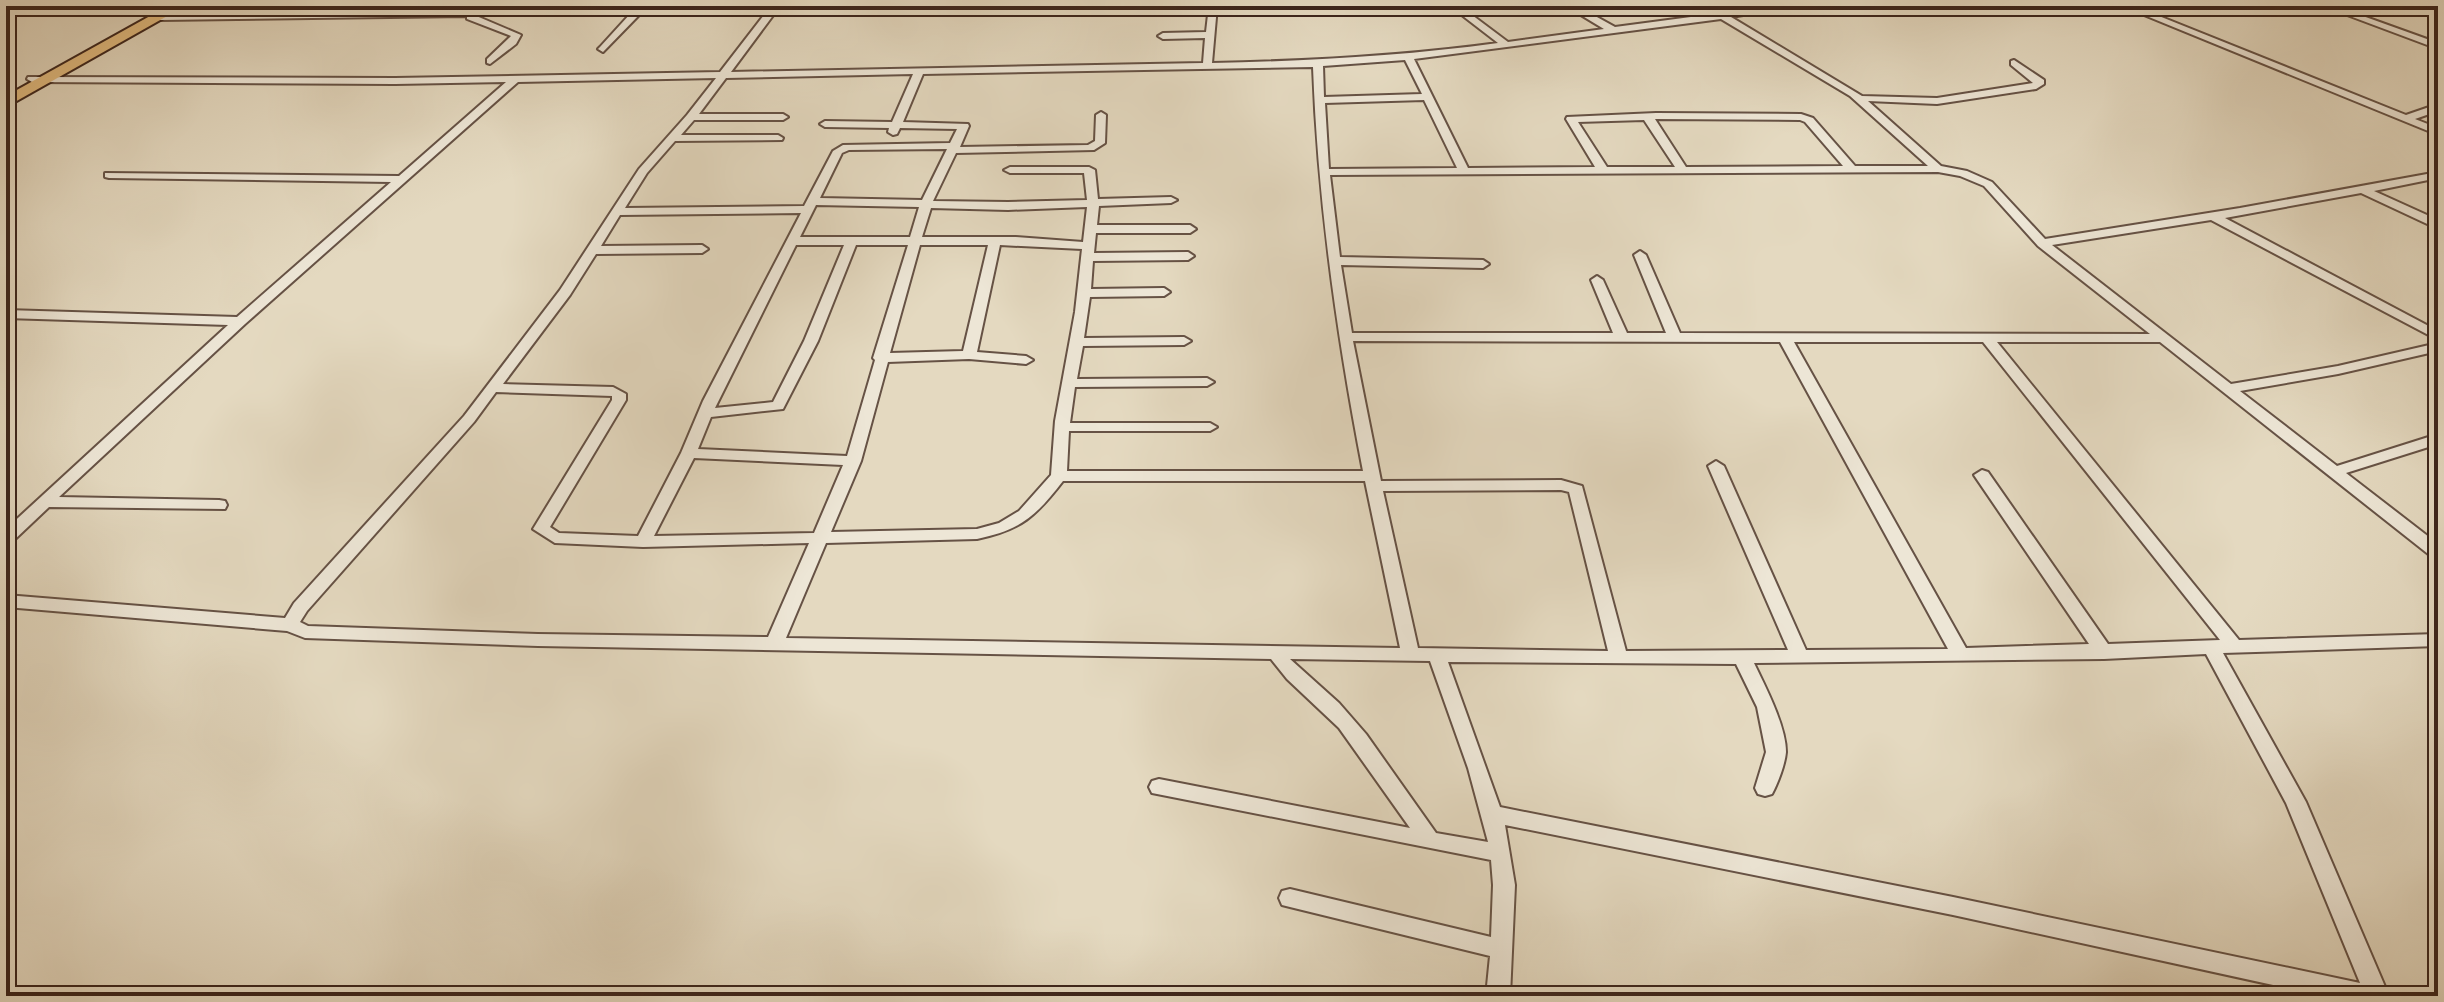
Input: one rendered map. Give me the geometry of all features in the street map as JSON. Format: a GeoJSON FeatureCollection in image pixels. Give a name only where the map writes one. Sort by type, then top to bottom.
{"type":"FeatureCollection","features":[{"type":"Feature","properties":{"kind":"main road"},"geometry":{"type":"LineString","coordinates":[[6,92],[160,11],[178,6]]}},
{"type":"Feature","properties":{"kind":"main road"},"geometry":{"type":"LineString","coordinates":[[6,102],[52,79],[160,11]]}},
{"type":"Feature","properties":{"kind":"street"},"geometry":{"type":"LineString","coordinates":[[386,14],[415,6]]}},
{"type":"Feature","properties":{"kind":"street"},"geometry":{"type":"LineString","coordinates":[[603,49],[644,6]]}},
{"type":"Feature","properties":{"kind":"street"},"geometry":{"type":"LineString","coordinates":[[290,625],[300,607],[469,419],[565,292],[643,171],[691,117],[776,6]]}},
{"type":"Feature","properties":{"kind":"street"},"geometry":{"type":"LineString","coordinates":[[1207,68],[1213,6]]}},
{"type":"Feature","properties":{"kind":"street"},"geometry":{"type":"LineString","coordinates":[[1454,6],[1506,45]]}},
{"type":"Feature","properties":{"kind":"street"},"geometry":{"type":"LineString","coordinates":[[1570,6],[1615,31]]}},
{"type":"Feature","properties":{"kind":"street"},"geometry":{"type":"LineString","coordinates":[[1692,6],[1718,16],[1858,97],[1938,169]]}},
{"type":"Feature","properties":{"kind":"street"},"geometry":{"type":"LineString","coordinates":[[32,79],[514,80],[1318,64],[1506,45],[1794,6]]}},
{"type":"Feature","properties":{"kind":"street"},"geometry":{"type":"LineString","coordinates":[[2126,6],[2438,132]]}},
{"type":"Feature","properties":{"kind":"street"},"geometry":{"type":"LineString","coordinates":[[2327,6],[2438,46]]}},
{"type":"Feature","properties":{"kind":"street"},"geometry":{"type":"LineString","coordinates":[[160,11],[386,14],[674,10]]}},
{"type":"Feature","properties":{"kind":"street"},"geometry":{"type":"LineString","coordinates":[[449,13],[476,19],[516,35],[513,42],[490,61]]}},
{"type":"Feature","properties":{"kind":"street"},"geometry":{"type":"LineString","coordinates":[[1163,36],[1210,35]]}},
{"type":"Feature","properties":{"kind":"street"},"geometry":{"type":"LineString","coordinates":[[1408,56],[1464,171]]}},
{"type":"Feature","properties":{"kind":"street"},"geometry":{"type":"LineString","coordinates":[[1858,97],[1881,102],[1937,101],[2036,86],[2040,82],[2014,63]]}},
{"type":"Feature","properties":{"kind":"street"},"geometry":{"type":"LineString","coordinates":[[1318,64],[1324,172],[1336,261],[1373,481],[1410,653]]}},
{"type":"Feature","properties":{"kind":"street"},"geometry":{"type":"LineString","coordinates":[[889,146],[918,74]]}},
{"type":"Feature","properties":{"kind":"street"},"geometry":{"type":"LineString","coordinates":[[6,538],[240,321],[514,80]]}},
{"type":"Feature","properties":{"kind":"street"},"geometry":{"type":"LineString","coordinates":[[1319,100],[1428,97]]}},
{"type":"Feature","properties":{"kind":"street"},"geometry":{"type":"LineString","coordinates":[[2406,119],[2438,107]]}},
{"type":"Feature","properties":{"kind":"street"},"geometry":{"type":"LineString","coordinates":[[643,542],[689,453],[710,401],[840,149],[889,146],[1090,148],[1100,143],[1101,115]]}},
{"type":"Feature","properties":{"kind":"street"},"geometry":{"type":"LineString","coordinates":[[691,117],[783,117]]}},
{"type":"Feature","properties":{"kind":"street"},"geometry":{"type":"LineString","coordinates":[[1648,117],[1682,169]]}},
{"type":"Feature","properties":{"kind":"street"},"geometry":{"type":"LineString","coordinates":[[1602,169],[1571,119],[1801,117],[1809,120],[1852,169]]}},
{"type":"Feature","properties":{"kind":"street"},"geometry":{"type":"LineString","coordinates":[[775,643],[853,461],[926,203],[954,148],[961,125],[825,124]]}},
{"type":"Feature","properties":{"kind":"street"},"geometry":{"type":"LineString","coordinates":[[673,138],[778,138]]}},
{"type":"Feature","properties":{"kind":"street"},"geometry":{"type":"LineString","coordinates":[[1324,172],[1938,169],[1963,173],[1988,184],[2042,243],[2438,553]]}},
{"type":"Feature","properties":{"kind":"street"},"geometry":{"type":"LineString","coordinates":[[492,388],[613,391],[619,394],[619,400],[541,529],[555,538],[643,542],[977,534],[1007,529],[1022,521],[1059,476],[1059,446],[1068,383],[1086,293],[1093,203],[1089,170],[1010,170]]}},
{"type":"Feature","properties":{"kind":"street"},"geometry":{"type":"LineString","coordinates":[[109,175],[402,179]]}},
{"type":"Feature","properties":{"kind":"street"},"geometry":{"type":"LineString","coordinates":[[2042,243],[2216,218],[2271,203],[2438,175]]}},
{"type":"Feature","properties":{"kind":"street"},"geometry":{"type":"LineString","coordinates":[[2363,190],[2438,225]]}},
{"type":"Feature","properties":{"kind":"street"},"geometry":{"type":"LineString","coordinates":[[617,212],[810,205],[1171,200]]}},
{"type":"Feature","properties":{"kind":"street"},"geometry":{"type":"LineString","coordinates":[[2216,218],[2438,336]]}},
{"type":"Feature","properties":{"kind":"street"},"geometry":{"type":"LineString","coordinates":[[1089,229],[1190,229]]}},
{"type":"Feature","properties":{"kind":"street"},"geometry":{"type":"LineString","coordinates":[[792,241],[995,241],[1088,251],[1188,256]]}},
{"type":"Feature","properties":{"kind":"street"},"geometry":{"type":"LineString","coordinates":[[969,355],[995,241]]}},
{"type":"Feature","properties":{"kind":"street"},"geometry":{"type":"LineString","coordinates":[[707,413],[778,406],[811,341],[851,243]]}},
{"type":"Feature","properties":{"kind":"street"},"geometry":{"type":"LineString","coordinates":[[591,250],[702,249]]}},
{"type":"Feature","properties":{"kind":"street"},"geometry":{"type":"LineString","coordinates":[[1640,255],[1674,336]]}},
{"type":"Feature","properties":{"kind":"street"},"geometry":{"type":"LineString","coordinates":[[1336,261],[1483,264]]}},
{"type":"Feature","properties":{"kind":"street"},"geometry":{"type":"LineString","coordinates":[[1597,280],[1621,335]]}},
{"type":"Feature","properties":{"kind":"street"},"geometry":{"type":"LineString","coordinates":[[1086,293],[1164,292]]}},
{"type":"Feature","properties":{"kind":"street"},"geometry":{"type":"LineString","coordinates":[[6,314],[240,321]]}},
{"type":"Feature","properties":{"kind":"street"},"geometry":{"type":"LineString","coordinates":[[1784,336],[1961,655]]}},
{"type":"Feature","properties":{"kind":"street"},"geometry":{"type":"LineString","coordinates":[[1348,337],[2162,338]]}},
{"type":"Feature","properties":{"kind":"street"},"geometry":{"type":"LineString","coordinates":[[1987,338],[2236,648]]}},
{"type":"Feature","properties":{"kind":"street"},"geometry":{"type":"LineString","coordinates":[[1077,342],[1184,341]]}},
{"type":"Feature","properties":{"kind":"street"},"geometry":{"type":"LineString","coordinates":[[2226,389],[2338,370],[2438,347]]}},
{"type":"Feature","properties":{"kind":"street"},"geometry":{"type":"LineString","coordinates":[[880,358],[969,355],[1026,360]]}},
{"type":"Feature","properties":{"kind":"street"},"geometry":{"type":"LineString","coordinates":[[1068,383],[1207,382]]}},
{"type":"Feature","properties":{"kind":"street"},"geometry":{"type":"LineString","coordinates":[[1063,427],[1210,427]]}},
{"type":"Feature","properties":{"kind":"street"},"geometry":{"type":"LineString","coordinates":[[2337,471],[2438,439]]}},
{"type":"Feature","properties":{"kind":"street"},"geometry":{"type":"LineString","coordinates":[[689,453],[853,461]]}},
{"type":"Feature","properties":{"kind":"street"},"geometry":{"type":"LineString","coordinates":[[1716,466],[1800,657]]}},
{"type":"Feature","properties":{"kind":"street"},"geometry":{"type":"LineString","coordinates":[[1982,475],[2104,652]]}},
{"type":"Feature","properties":{"kind":"street"},"geometry":{"type":"LineString","coordinates":[[1059,476],[1561,485],[1576,489],[1619,658]]}},
{"type":"Feature","properties":{"kind":"street"},"geometry":{"type":"LineString","coordinates":[[44,502],[219,505]]}},
{"type":"Feature","properties":{"kind":"street"},"geometry":{"type":"LineString","coordinates":[[6,601],[290,625],[305,632],[1619,658],[2104,652],[2438,640]]}},
{"type":"Feature","properties":{"kind":"street"},"geometry":{"type":"LineString","coordinates":[[2212,649],[2296,802],[2374,996]]}},
{"type":"Feature","properties":{"kind":"street"},"geometry":{"type":"LineString","coordinates":[[1275,651],[1284,668],[1307,683],[1334,711],[1399,794],[1429,840]]}},
{"type":"Feature","properties":{"kind":"street"},"geometry":{"type":"LineString","coordinates":[[1436,653],[1492,814],[1500,853],[1504,884],[1498,996]]}},
{"type":"Feature","properties":{"kind":"street"},"geometry":{"type":"LineString","coordinates":[[1742,657],[1766,707],[1776,752],[1765,788]]}},
{"type":"Feature","properties":{"kind":"street"},"geometry":{"type":"LineString","coordinates":[[1159,787],[1500,853]]}},
{"type":"Feature","properties":{"kind":"street"},"geometry":{"type":"LineString","coordinates":[[1492,814],[1938,903],[2374,996]]}},
{"type":"Feature","properties":{"kind":"street"},"geometry":{"type":"LineString","coordinates":[[1290,898],[1500,949]]}}]}
